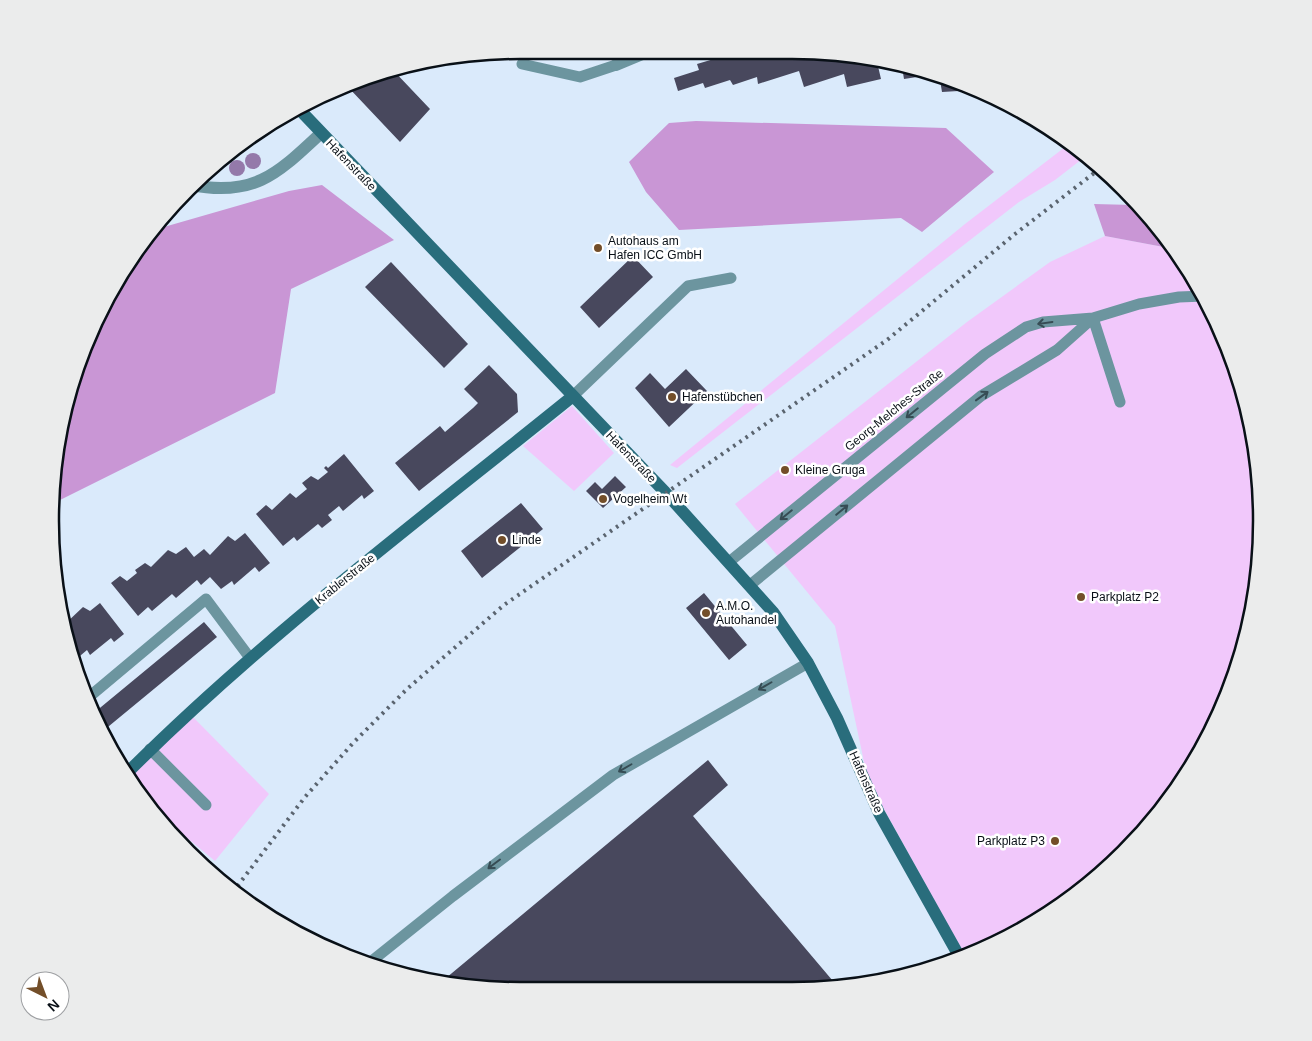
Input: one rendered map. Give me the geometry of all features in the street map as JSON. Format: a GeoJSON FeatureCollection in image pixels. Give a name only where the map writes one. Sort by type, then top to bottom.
{"type":"FeatureCollection","features":[{"type":"Feature","properties":{"kind":"main road","name":"Hafenstraße"},"geometry":{"type":"LineString","coordinates":[[303,113],[729,562],[787,631],[808,663],[837,718],[879,812],[957,952]]}},
{"type":"Feature","properties":{"kind":"main road","name":"Krablerstraße"},"geometry":{"type":"LineString","coordinates":[[132,768],[250,658],[332,589],[573,396]]}},
{"type":"Feature","properties":{"kind":"street"},"geometry":{"type":"LineString","coordinates":[[616,65],[630,59]]}},
{"type":"Feature","properties":{"kind":"street"},"geometry":{"type":"LineString","coordinates":[[202,186],[234,189],[259,182],[279,170],[321,133]]}},
{"type":"Feature","properties":{"kind":"lane"},"geometry":{"type":"LineString","coordinates":[[522,64],[580,77],[616,65]]}},
{"type":"Feature","properties":{"kind":"lane"},"geometry":{"type":"LineString","coordinates":[[573,396],[688,286],[730,278]]}},
{"type":"Feature","properties":{"kind":"lane","name":"Georg-Melches-Straße"},"geometry":{"type":"LineString","coordinates":[[729,562],[1004,340],[1026,327],[1042,322],[1093,318],[1139,304],[1195,296]]}},
{"type":"Feature","properties":{"kind":"lane"},"geometry":{"type":"LineString","coordinates":[[1093,318],[1120,402]]}},
{"type":"Feature","properties":{"kind":"lane","name":"Georg-Melches-Straße"},"geometry":{"type":"LineString","coordinates":[[750,586],[966,408],[1005,380],[1057,350],[1093,318]]}},
{"type":"Feature","properties":{"kind":"lane"},"geometry":{"type":"LineString","coordinates":[[93,694],[206,599],[250,658]]}},
{"type":"Feature","properties":{"kind":"lane"},"geometry":{"type":"LineString","coordinates":[[375,959],[453,896],[613,775],[808,663]]}},
{"type":"Feature","properties":{"kind":"lane"},"geometry":{"type":"LineString","coordinates":[[150,749],[206,805]]}},
{"type":"Feature","properties":{"kind":"shaded area"},"geometry":{"type":"Polygon","coordinates":[[[696,121],[946,128],[994,172],[922,232],[901,218],[679,230],[646,192],[629,162],[669,123],[696,121]]]}},
{"type":"Feature","properties":{"kind":"shaded area"},"geometry":{"type":"Polygon","coordinates":[[[1064,148],[1081,160],[1055,180],[1019,202],[677,468],[670,465],[965,224],[1064,148]]]}},
{"type":"Feature","properties":{"kind":"shaded area"},"geometry":{"type":"Polygon","coordinates":[[[322,185],[394,240],[291,289],[275,393],[60,500],[68,430],[83,372],[106,316],[154,239],[164,227],[289,191],[322,185]]]}},
{"type":"Feature","properties":{"kind":"shaded area"},"geometry":{"type":"Polygon","coordinates":[[[1094,204],[1128,205],[1163,247],[1105,236],[1094,204]]]}},
{"type":"Feature","properties":{"kind":"shaded area"},"geometry":{"type":"Polygon","coordinates":[[[1105,236],[1163,247],[1175,264],[1206,316],[1229,372],[1238,401],[1249,460],[1252,490],[1252,551],[1249,581],[1238,640],[1218,697],[1206,725],[1158,802],[1118,847],[1073,887],[996,935],[962,950],[884,809],[866,771],[835,626],[735,504],[967,322],[1050,262],[1105,236]]]}},
{"type":"Feature","properties":{"kind":"shaded area"},"geometry":{"type":"Polygon","coordinates":[[[572,406],[614,453],[574,491],[523,446],[572,406]]]}},
{"type":"Feature","properties":{"kind":"shaded area"},"geometry":{"type":"Polygon","coordinates":[[[193,717],[269,794],[215,861],[173,825],[154,802],[134,773],[193,717]]]}},
{"type":"Feature","properties":{"kind":"building"},"geometry":{"type":"Polygon","coordinates":[[[714,59],[822,60],[878,67],[881,79],[847,87],[844,74],[804,87],[799,71],[758,84],[757,77],[733,85],[730,80],[705,88],[703,83],[678,91],[674,78],[699,70],[697,64],[714,59]]]}},
{"type":"Feature","properties":{"kind":"building"},"geometry":{"type":"Polygon","coordinates":[[[903,72],[919,77],[904,79],[903,72]]]}},
{"type":"Feature","properties":{"kind":"building"},"geometry":{"type":"Polygon","coordinates":[[[398,75],[430,109],[400,142],[352,91],[398,75]]]}},
{"type":"Feature","properties":{"kind":"building"},"geometry":{"type":"Polygon","coordinates":[[[941,83],[960,91],[942,92],[941,83]]]}},
{"type":"Feature","properties":{"kind":"building"},"geometry":{"type":"Polygon","coordinates":[[[633,256],[653,277],[599,328],[580,307],[633,256]]]}},
{"type":"Feature","properties":{"kind":"building"},"geometry":{"type":"Polygon","coordinates":[[[391,262],[468,344],[444,368],[365,287],[391,262]]]}},
{"type":"Feature","properties":{"kind":"building"},"geometry":{"type":"Polygon","coordinates":[[[489,365],[517,394],[518,412],[419,491],[395,463],[440,426],[445,432],[478,403],[464,389],[489,365]]]}},
{"type":"Feature","properties":{"kind":"building","name":"Hafenstübchen"},"geometry":{"type":"Polygon","coordinates":[[[686,369],[707,391],[669,427],[635,388],[650,373],[665,389],[686,369]]]}},
{"type":"Feature","properties":{"kind":"building"},"geometry":{"type":"Polygon","coordinates":[[[344,454],[374,491],[364,499],[362,495],[343,511],[339,506],[328,515],[332,520],[322,528],[318,524],[297,541],[294,537],[283,546],[256,514],[266,505],[272,510],[290,493],[296,498],[307,489],[302,483],[311,476],[318,480],[328,472],[324,468],[326,466],[328,468],[344,454]]]}},
{"type":"Feature","properties":{"kind":"building","name":"Vogelheim Wt"},"geometry":{"type":"Polygon","coordinates":[[[615,476],[626,487],[603,508],[586,491],[595,482],[602,489],[615,476]]]}},
{"type":"Feature","properties":{"kind":"building","name":"Linde"},"geometry":{"type":"Polygon","coordinates":[[[521,503],[543,529],[482,578],[461,551],[521,503]]]}},
{"type":"Feature","properties":{"kind":"building"},"geometry":{"type":"Polygon","coordinates":[[[245,533],[270,563],[259,572],[255,567],[234,585],[232,581],[221,589],[210,577],[201,585],[197,580],[176,598],[172,594],[152,611],[148,607],[138,616],[111,583],[120,576],[127,581],[137,573],[135,570],[145,563],[151,567],[168,550],[176,554],[186,547],[194,557],[204,549],[210,555],[228,536],[235,541],[245,533]]]}},
{"type":"Feature","properties":{"kind":"building"},"geometry":{"type":"Polygon","coordinates":[[[704,593],[747,645],[729,660],[686,608],[704,593]]]}},
{"type":"Feature","properties":{"kind":"building"},"geometry":{"type":"Polygon","coordinates":[[[100,603],[124,634],[114,642],[111,638],[90,655],[87,650],[79,657],[70,620],[83,607],[90,611],[100,603]]]}},
{"type":"Feature","properties":{"kind":"building"},"geometry":{"type":"Polygon","coordinates":[[[204,622],[217,637],[107,727],[99,709],[204,622]]]}},
{"type":"Feature","properties":{"kind":"building"},"geometry":{"type":"Polygon","coordinates":[[[708,760],[728,785],[693,816],[832,980],[791,982],[520,982],[448,976],[708,760]]]}},
{"type":"Feature","properties":{"kind":"railway"},"geometry":{"type":"LineString","coordinates":[[238,886],[305,797],[354,742],[407,689],[504,605],[887,340],[1015,234],[1095,172]]}},
{"type":"Feature","properties":{"kind":"place","name":"Autohaus am Hafen ICC GmbH"},"geometry":{"type":"Point","coordinates":[598,248]}},
{"type":"Feature","properties":{"kind":"place","name":"Hafenstübchen"},"geometry":{"type":"Point","coordinates":[672,397]}},
{"type":"Feature","properties":{"kind":"place","name":"Kleine Gruga"},"geometry":{"type":"Point","coordinates":[785,470]}},
{"type":"Feature","properties":{"kind":"place","name":"Vogelheim Wt"},"geometry":{"type":"Point","coordinates":[603,499]}},
{"type":"Feature","properties":{"kind":"place","name":"Linde"},"geometry":{"type":"Point","coordinates":[502,540]}},
{"type":"Feature","properties":{"kind":"place","name":"Parkplatz P2"},"geometry":{"type":"Point","coordinates":[1081,597]}},
{"type":"Feature","properties":{"kind":"place","name":"A.M.O. Autohandel"},"geometry":{"type":"Point","coordinates":[706,613]}},
{"type":"Feature","properties":{"kind":"place","name":"Parkplatz P3"},"geometry":{"type":"Point","coordinates":[1055,841]}}]}
